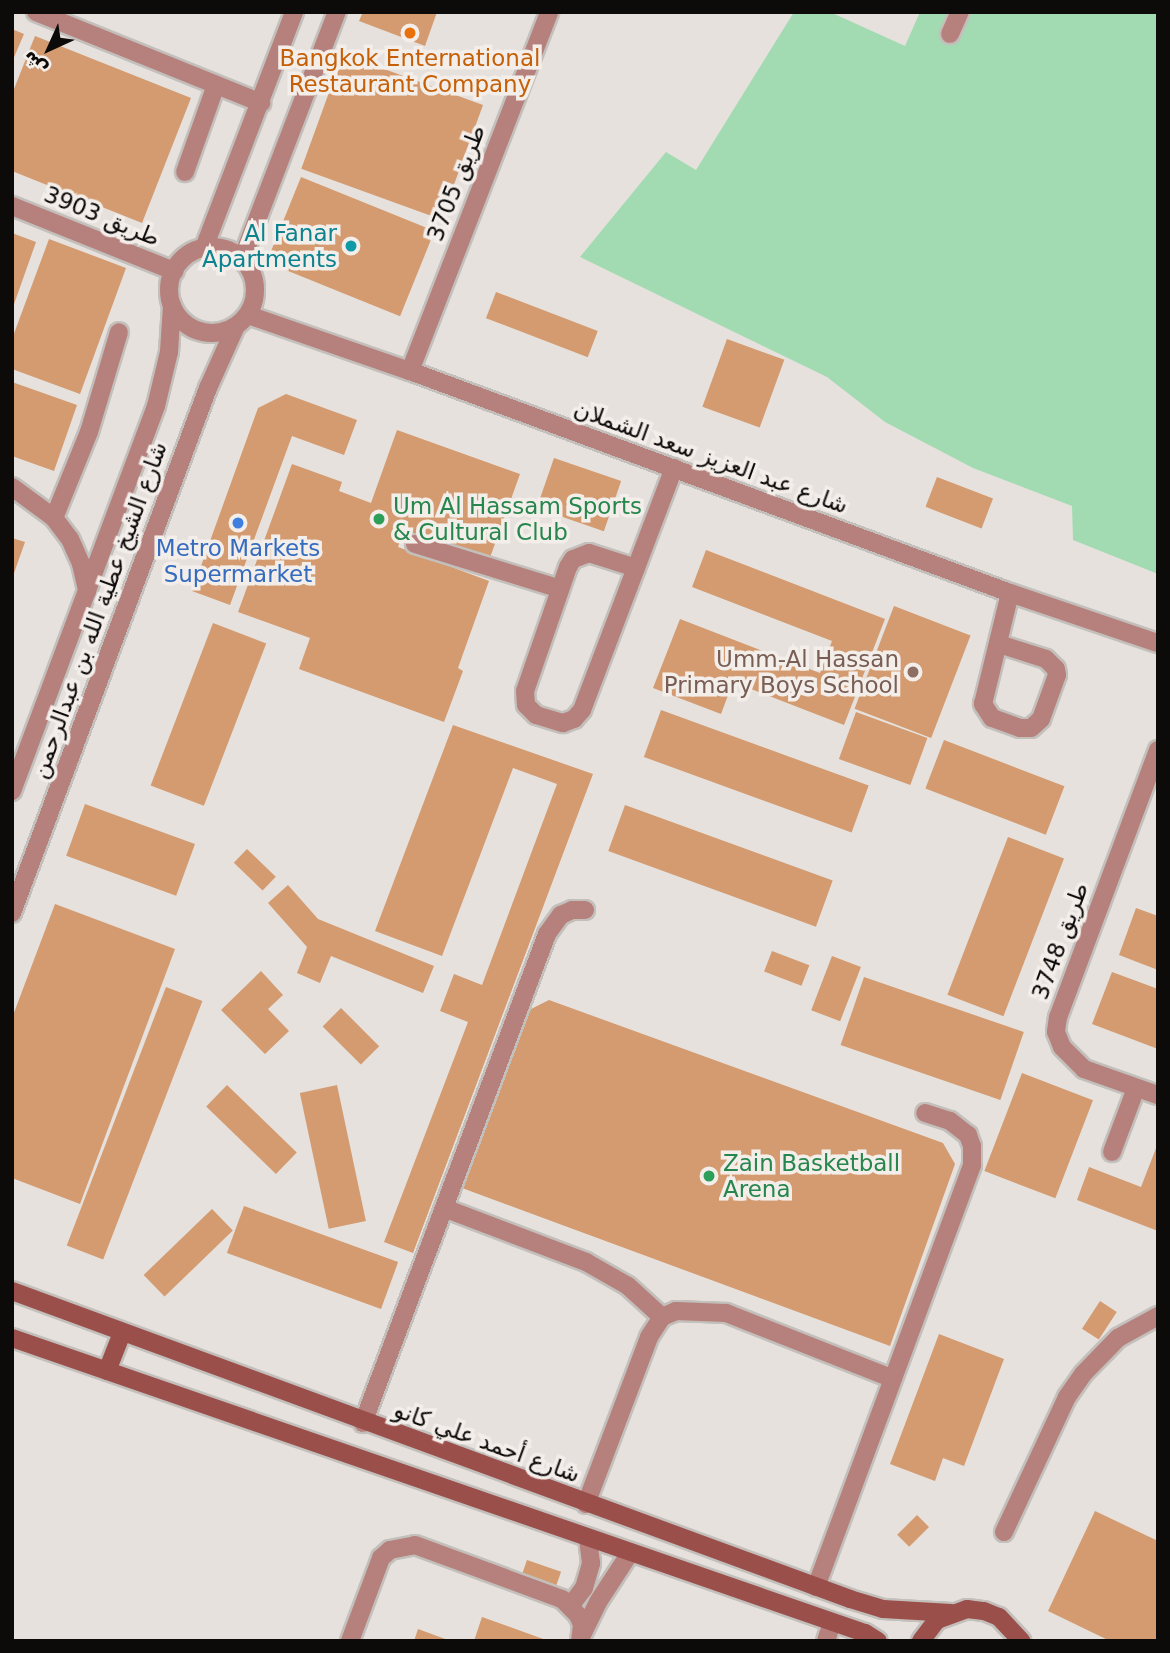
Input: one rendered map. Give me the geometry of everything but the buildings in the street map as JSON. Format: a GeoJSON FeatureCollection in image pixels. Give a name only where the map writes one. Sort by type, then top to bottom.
{"type":"FeatureCollection","features":[{"type":"Feature","properties":{"kind":"main road","name":"شارع أحمد علي كانو"},"geometry":{"type":"LineString","coordinates":[[12,1291],[363,1423],[816,1587],[883,1609],[951,1613],[967,1609],[984,1611],[1012,1628],[1021,1641]]}},
{"type":"Feature","properties":{"kind":"main road"},"geometry":{"type":"LineString","coordinates":[[107,1371],[122,1333]]}},
{"type":"Feature","properties":{"kind":"main road"},"geometry":{"type":"LineString","coordinates":[[12,1338],[865,1633],[878,1641]]}},
{"type":"Feature","properties":{"kind":"main road"},"geometry":{"type":"LineString","coordinates":[[921,1641],[937,1620],[951,1613]]}},
{"type":"Feature","properties":{"kind":"street"},"geometry":{"type":"LineString","coordinates":[[36,12],[261,103]]}},
{"type":"Feature","properties":{"kind":"street"},"geometry":{"type":"LineString","coordinates":[[204,248],[294,12]]}},
{"type":"Feature","properties":{"kind":"street"},"geometry":{"type":"LineString","coordinates":[[242,259],[337,12]]}},
{"type":"Feature","properties":{"kind":"street","name":"طريق 3705"},"geometry":{"type":"LineString","coordinates":[[410,371],[549,12]]}},
{"type":"Feature","properties":{"kind":"street"},"geometry":{"type":"LineString","coordinates":[[950,34],[960,12]]}},
{"type":"Feature","properties":{"kind":"street"},"geometry":{"type":"LineString","coordinates":[[185,172],[216,85]]}},
{"type":"Feature","properties":{"kind":"street","name":"طريق 3903"},"geometry":{"type":"LineString","coordinates":[[12,206],[174,271]]}},
{"type":"Feature","properties":{"kind":"street"},"geometry":{"type":"LineString","coordinates":[[204,248],[228,250],[242,259],[252,273],[255,290],[242,321],[218,333],[199,331],[182,321],[172,305],[169,288],[174,271],[183,259],[204,248]]}},
{"type":"Feature","properties":{"kind":"street","name":"شارع الشيخ عطية الله بن عبدالرحمن"},"geometry":{"type":"LineString","coordinates":[[12,792],[164,379],[172,305]]}},
{"type":"Feature","properties":{"kind":"street","name":"شارع عبد العزيز سعد الشملان"},"geometry":{"type":"LineString","coordinates":[[242,321],[410,371],[1010,593],[1158,643]]}},
{"type":"Feature","properties":{"kind":"street","name":"شارع الشيخ عطية الله بن عبدالرحمن"},"geometry":{"type":"LineString","coordinates":[[12,913],[208,388],[242,321]]}},
{"type":"Feature","properties":{"kind":"street"},"geometry":{"type":"LineString","coordinates":[[54,518],[89,432],[118,332]]}},
{"type":"Feature","properties":{"kind":"street"},"geometry":{"type":"LineString","coordinates":[[636,568],[597,554],[581,555],[568,567],[524,698],[526,705],[536,715],[563,723],[574,719],[582,710],[636,568],[674,468]]}},
{"type":"Feature","properties":{"kind":"street"},"geometry":{"type":"LineString","coordinates":[[12,487],[54,518],[70,539],[81,564],[87,591]]}},
{"type":"Feature","properties":{"kind":"street"},"geometry":{"type":"LineString","coordinates":[[415,544],[560,589]]}},
{"type":"Feature","properties":{"kind":"street"},"geometry":{"type":"LineString","coordinates":[[999,644],[1046,659],[1056,668],[1057,676],[1041,719],[1031,728],[1020,729],[992,718],[984,709],[983,698],[1010,593]]}},
{"type":"Feature","properties":{"kind":"street","name":"طريق 3748"},"geometry":{"type":"LineString","coordinates":[[1158,750],[1058,1017],[1056,1032],[1067,1053],[1084,1069],[1158,1095]]}},
{"type":"Feature","properties":{"kind":"street"},"geometry":{"type":"LineString","coordinates":[[363,1423],[552,923],[572,910],[585,910]]}},
{"type":"Feature","properties":{"kind":"street"},"geometry":{"type":"LineString","coordinates":[[1112,1152],[1136,1088]]}},
{"type":"Feature","properties":{"kind":"street"},"geometry":{"type":"LineString","coordinates":[[816,1587],[974,1156],[968,1135],[960,1127],[925,1113]]}},
{"type":"Feature","properties":{"kind":"street"},"geometry":{"type":"LineString","coordinates":[[444,1208],[586,1262],[628,1286],[662,1317]]}},
{"type":"Feature","properties":{"kind":"street"},"geometry":{"type":"LineString","coordinates":[[586,1504],[649,1337],[662,1317],[676,1311],[726,1314],[891,1378]]}},
{"type":"Feature","properties":{"kind":"street"},"geometry":{"type":"LineString","coordinates":[[1003,1532],[1053,1422],[1073,1389],[1118,1338],[1158,1316]]}},
{"type":"Feature","properties":{"kind":"street"},"geometry":{"type":"LineString","coordinates":[[571,1605],[584,1588],[591,1563],[588,1539]]}},
{"type":"Feature","properties":{"kind":"street"},"geometry":{"type":"LineString","coordinates":[[349,1641],[381,1558],[402,1545],[415,1545],[571,1605],[582,1625],[581,1639]]}},
{"type":"Feature","properties":{"kind":"street"},"geometry":{"type":"LineString","coordinates":[[581,1639],[602,1595],[630,1553]]}},
{"type":"Feature","properties":{"kind":"street"},"geometry":{"type":"LineString","coordinates":[[826,1641],[832,1623]]}},
{"type":"Feature","properties":{"kind":"green space"},"geometry":{"type":"Polygon","coordinates":[[[794,12],[830,12],[905,46],[920,12],[1158,12],[1158,574],[1073,540],[1072,506],[973,468],[885,422],[827,377],[580,257],[666,152],[696,170],[794,12]]]}},
{"type":"Feature","properties":{"kind":"place","name":"Bangkok Enternational Restaurant Company"},"geometry":{"type":"Point","coordinates":[410,33]}},
{"type":"Feature","properties":{"kind":"place","name":"Al Fanar Apartments"},"geometry":{"type":"Point","coordinates":[351,246]}},
{"type":"Feature","properties":{"kind":"place","name":"Um Al Hassam Sports & Cultural Club"},"geometry":{"type":"Point","coordinates":[379,519]}},
{"type":"Feature","properties":{"kind":"place","name":"Metro Markets Supermarket"},"geometry":{"type":"Point","coordinates":[238,523]}},
{"type":"Feature","properties":{"kind":"place","name":"Umm-Al Hassan Primary Boys School"},"geometry":{"type":"Point","coordinates":[913,672]}},
{"type":"Feature","properties":{"kind":"place","name":"Zain Basketball Arena"},"geometry":{"type":"Point","coordinates":[709,1176]}}]}
